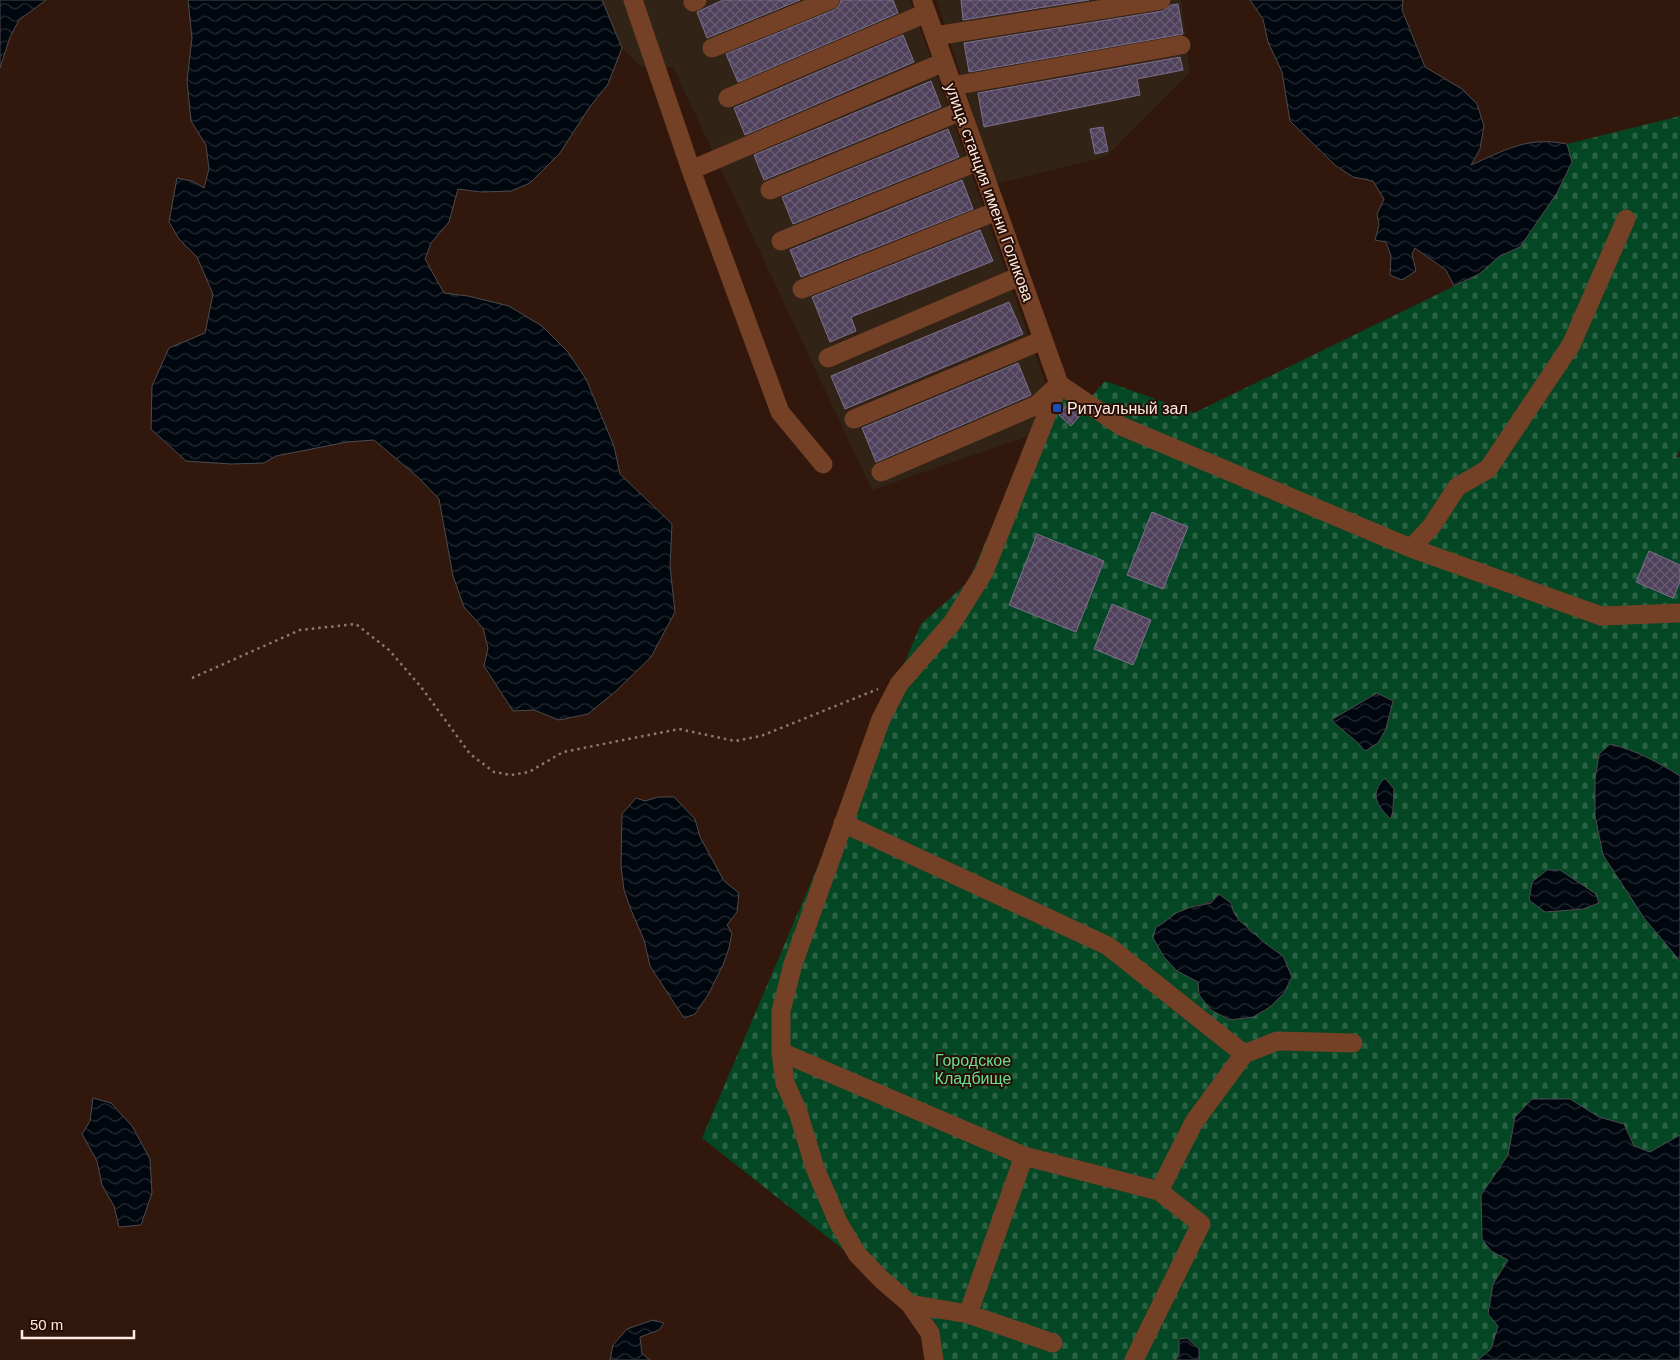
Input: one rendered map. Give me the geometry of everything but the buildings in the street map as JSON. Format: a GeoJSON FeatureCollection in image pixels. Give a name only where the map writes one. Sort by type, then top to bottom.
{"type":"FeatureCollection","features":[{"type":"Feature","properties":{"kind":"street"},"geometry":{"type":"LineString","coordinates":[[633,0],[691,170],[780,412],[823,464]]}},
{"type":"Feature","properties":{"kind":"street"},"geometry":{"type":"LineString","coordinates":[[712,48],[830,0]]}},
{"type":"Feature","properties":{"kind":"street"},"geometry":{"type":"LineString","coordinates":[[934,36],[1162,0]]}},
{"type":"Feature","properties":{"kind":"street"},"geometry":{"type":"LineString","coordinates":[[728,98],[924,6]]}},
{"type":"Feature","properties":{"kind":"street","name":"улица станция имени Голикова"},"geometry":{"type":"LineString","coordinates":[[924,6],[1059,384]]}},
{"type":"Feature","properties":{"kind":"street"},"geometry":{"type":"LineString","coordinates":[[953,86],[1181,45]]}},
{"type":"Feature","properties":{"kind":"street"},"geometry":{"type":"LineString","coordinates":[[691,170],[944,62]]}},
{"type":"Feature","properties":{"kind":"street"},"geometry":{"type":"LineString","coordinates":[[770,190],[962,111]]}},
{"type":"Feature","properties":{"kind":"street"},"geometry":{"type":"LineString","coordinates":[[781,241],[979,161]]}},
{"type":"Feature","properties":{"kind":"street"},"geometry":{"type":"LineString","coordinates":[[802,289],[997,211]]}},
{"type":"Feature","properties":{"kind":"street"},"geometry":{"type":"LineString","coordinates":[[1411,548],[1431,527],[1457,487],[1488,469],[1571,345],[1626,219]]}},
{"type":"Feature","properties":{"kind":"street"},"geometry":{"type":"LineString","coordinates":[[828,358],[1020,276]]}},
{"type":"Feature","properties":{"kind":"street"},"geometry":{"type":"LineString","coordinates":[[854,419],[1043,340]]}},
{"type":"Feature","properties":{"kind":"street"},"geometry":{"type":"LineString","coordinates":[[1059,384],[1121,426],[1411,548],[1601,616],[1680,613]]}},
{"type":"Feature","properties":{"kind":"street"},"geometry":{"type":"LineString","coordinates":[[881,472],[1037,405],[1059,384]]}},
{"type":"Feature","properties":{"kind":"street"},"geometry":{"type":"LineString","coordinates":[[934,1360],[930,1333],[910,1304],[881,1279],[857,1254],[838,1222],[815,1168],[798,1112],[785,1083],[781,1052],[781,1011],[792,964],[881,718],[899,684],[952,623],[984,572],[1059,384]]}},
{"type":"Feature","properties":{"kind":"street"},"geometry":{"type":"LineString","coordinates":[[843,823],[1108,946],[1244,1054]]}},
{"type":"Feature","properties":{"kind":"street"},"geometry":{"type":"LineString","coordinates":[[1159,1190],[1194,1122],[1244,1054],[1277,1041],[1352,1043]]}},
{"type":"Feature","properties":{"kind":"street"},"geometry":{"type":"LineString","coordinates":[[781,1052],[1024,1156],[1159,1190],[1201,1224],[1134,1360]]}},
{"type":"Feature","properties":{"kind":"street"},"geometry":{"type":"LineString","coordinates":[[968,1314],[1024,1156]]}},
{"type":"Feature","properties":{"kind":"street"},"geometry":{"type":"LineString","coordinates":[[910,1304],[968,1314],[1053,1343]]}},
{"type":"Feature","properties":{"kind":"path"},"geometry":{"type":"LineString","coordinates":[[192,678],[300,630],[356,624],[389,650],[421,687],[470,754],[494,772],[511,775],[529,772],[563,752],[679,729],[735,741],[761,736],[874,691],[899,684]]}},
{"type":"Feature","properties":{"kind":"shaded area"},"geometry":{"type":"Polygon","coordinates":[[[602,0],[910,0],[1048,391],[1032,435],[872,490],[673,67],[641,67],[622,48],[602,0]]]}},
{"type":"Feature","properties":{"kind":"shaded area"},"geometry":{"type":"Polygon","coordinates":[[[937,0],[1181,0],[1190,72],[1106,157],[995,184],[937,0]]]}},
{"type":"Feature","properties":{"kind":"green space","name":"Городское Кладбище"},"geometry":{"type":"Polygon","coordinates":[[[1680,116],[1680,449],[1676,457],[1680,457],[1680,776],[1663,765],[1599,754],[1595,780],[1595,816],[1603,855],[1680,961],[1680,1135],[1650,1152],[1634,1146],[1624,1124],[1599,1117],[1570,1099],[1532,1099],[1515,1117],[1508,1155],[1498,1173],[1491,1251],[1508,1259],[1493,1284],[1498,1326],[1491,1349],[1478,1360],[1199,1360],[1199,1349],[1187,1338],[1179,1339],[1179,1355],[1175,1360],[941,1360],[935,1322],[702,1138],[921,624],[968,582],[1032,435],[1048,391],[1084,405],[1105,381],[1194,413],[1479,274],[1500,256],[1520,247],[1557,193],[1572,162],[1567,144],[1680,116]],[[1393,701],[1358,743],[1365,751],[1393,701]],[[1547,870],[1545,912],[1583,909],[1598,903],[1560,870],[1547,870]],[[1219,895],[1186,909],[1162,924],[1177,971],[1198,982],[1211,1010],[1230,1020],[1253,1017],[1283,956],[1239,920],[1233,913],[1231,903],[1219,895]]]}},
{"type":"Feature","properties":{"kind":"water"},"geometry":{"type":"Polygon","coordinates":[[[0,0],[46,0],[19,20],[10,37],[0,68],[0,0]]]}},
{"type":"Feature","properties":{"kind":"water"},"geometry":{"type":"Polygon","coordinates":[[[188,0],[602,0],[622,48],[608,84],[589,108],[560,153],[530,183],[511,191],[481,192],[458,189],[449,222],[431,243],[425,259],[444,293],[468,296],[509,306],[542,326],[568,352],[586,379],[614,446],[620,474],[672,524],[670,566],[675,612],[651,657],[616,691],[588,714],[559,720],[534,710],[513,711],[484,666],[488,648],[483,628],[464,607],[453,576],[439,499],[419,478],[374,440],[347,442],[276,456],[264,463],[231,464],[186,461],[151,429],[152,386],[169,348],[205,333],[213,294],[197,257],[179,239],[169,222],[177,178],[192,181],[204,188],[209,169],[206,145],[191,121],[187,81],[192,38],[188,0]]]}},
{"type":"Feature","properties":{"kind":"water"},"geometry":{"type":"Polygon","coordinates":[[[1250,0],[1403,0],[1402,10],[1425,67],[1462,89],[1477,104],[1484,126],[1480,149],[1471,165],[1528,143],[1553,142],[1567,144],[1572,162],[1557,193],[1520,247],[1500,256],[1479,274],[1454,286],[1446,270],[1415,248],[1412,254],[1416,271],[1402,280],[1390,275],[1391,256],[1386,242],[1375,240],[1379,225],[1377,214],[1384,199],[1373,181],[1353,177],[1335,165],[1290,121],[1282,72],[1268,42],[1263,19],[1250,0]]]}},
{"type":"Feature","properties":{"kind":"water"},"geometry":{"type":"Polygon","coordinates":[[[1377,693],[1393,701],[1386,729],[1378,743],[1365,751],[1331,720],[1377,693]]]}},
{"type":"Feature","properties":{"kind":"water"},"geometry":{"type":"Polygon","coordinates":[[[1610,744],[1646,757],[1680,776],[1680,961],[1644,918],[1603,855],[1595,816],[1595,780],[1599,754],[1610,744]]]}},
{"type":"Feature","properties":{"kind":"water"},"geometry":{"type":"Polygon","coordinates":[[[1385,778],[1394,789],[1391,819],[1379,805],[1376,794],[1377,789],[1385,778]]]}},
{"type":"Feature","properties":{"kind":"water"},"geometry":{"type":"Polygon","coordinates":[[[658,797],[674,797],[695,819],[700,837],[724,881],[739,893],[737,912],[727,925],[732,933],[723,965],[708,995],[695,1014],[684,1018],[650,966],[644,940],[624,890],[621,866],[622,814],[636,798],[645,801],[658,797]]]}},
{"type":"Feature","properties":{"kind":"water"},"geometry":{"type":"Polygon","coordinates":[[[1547,870],[1560,870],[1596,894],[1599,903],[1583,909],[1545,912],[1529,900],[1532,882],[1547,870]]]}},
{"type":"Feature","properties":{"kind":"water"},"geometry":{"type":"Polygon","coordinates":[[[1219,894],[1231,903],[1234,913],[1239,920],[1283,956],[1292,977],[1284,993],[1270,1007],[1253,1017],[1230,1020],[1211,1010],[1199,995],[1198,982],[1177,971],[1164,957],[1153,938],[1156,927],[1176,913],[1191,907],[1211,903],[1219,894]]]}},
{"type":"Feature","properties":{"kind":"water"},"geometry":{"type":"Polygon","coordinates":[[[93,1098],[111,1103],[132,1126],[150,1159],[152,1193],[141,1225],[119,1227],[114,1206],[102,1185],[97,1161],[82,1134],[90,1121],[93,1098]]]}},
{"type":"Feature","properties":{"kind":"water"},"geometry":{"type":"Polygon","coordinates":[[[1532,1099],[1570,1099],[1599,1117],[1624,1124],[1634,1146],[1650,1152],[1680,1135],[1680,1360],[1478,1360],[1491,1349],[1498,1326],[1488,1314],[1493,1284],[1508,1260],[1491,1251],[1482,1239],[1481,1195],[1508,1155],[1515,1117],[1532,1099]]]}},
{"type":"Feature","properties":{"kind":"water"},"geometry":{"type":"Polygon","coordinates":[[[653,1320],[664,1323],[659,1330],[640,1337],[642,1354],[650,1360],[610,1360],[613,1345],[627,1329],[653,1320]]]}},
{"type":"Feature","properties":{"kind":"water"},"geometry":{"type":"Polygon","coordinates":[[[1187,1338],[1199,1349],[1199,1360],[1175,1360],[1179,1355],[1179,1339],[1187,1338]]]}},
{"type":"Feature","properties":{"kind":"place","name":"Ритуальный зал"},"geometry":{"type":"Point","coordinates":[1057,408]}}]}
